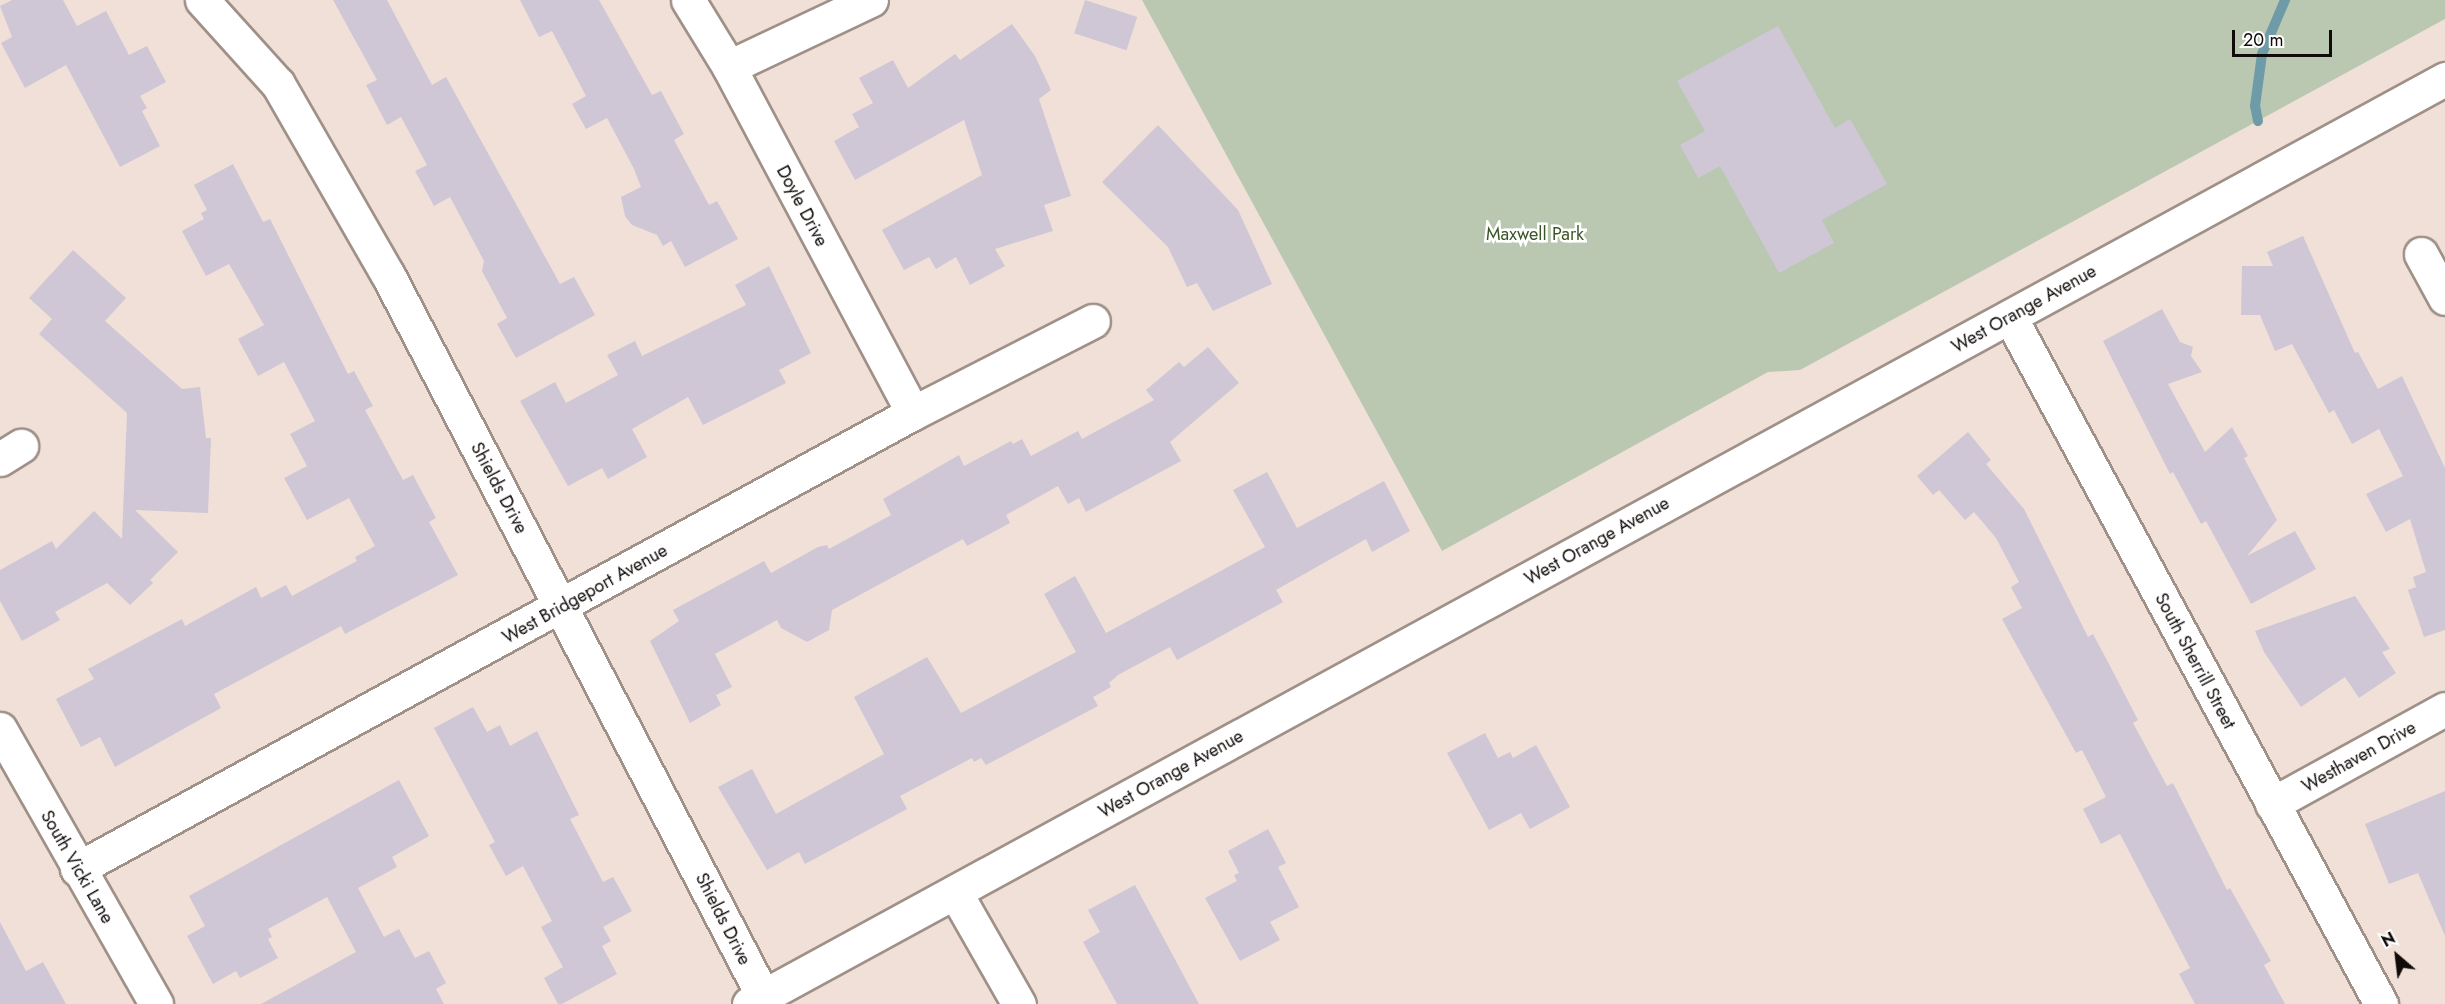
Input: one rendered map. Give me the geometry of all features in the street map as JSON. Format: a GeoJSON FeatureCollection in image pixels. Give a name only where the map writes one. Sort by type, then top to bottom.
{"type":"FeatureCollection","features":[{"type":"Feature","properties":{"kind":"street","name":"Shields Drive"},"geometry":{"type":"LineString","coordinates":[[202,0],[278,84],[388,275],[561,607],[756,1000]]}},
{"type":"Feature","properties":{"kind":"street","name":"Doyle Drive"},"geometry":{"type":"LineString","coordinates":[[688,0],[729,67],[913,413]]}},
{"type":"Feature","properties":{"kind":"street"},"geometry":{"type":"LineString","coordinates":[[729,67],[871,0]]}},
{"type":"Feature","properties":{"kind":"street","name":"West Orange Avenue"},"geometry":{"type":"LineString","coordinates":[[756,1000],[2445,79]]}},
{"type":"Feature","properties":{"kind":"street"},"geometry":{"type":"LineString","coordinates":[[2421,254],[2445,298]]}},
{"type":"Feature","properties":{"kind":"street","name":"South Sherrill Street"},"geometry":{"type":"LineString","coordinates":[[2010,316],[2381,1004]]}},
{"type":"Feature","properties":{"kind":"street","name":"West Bridgeport Avenue"},"geometry":{"type":"LineString","coordinates":[[77,869],[913,413],[1093,321]]}},
{"type":"Feature","properties":{"kind":"street","name":"Westhaven Drive"},"geometry":{"type":"LineString","coordinates":[[2272,804],[2445,709]]}},
{"type":"Feature","properties":{"kind":"street","name":"South Vicki Lane"},"geometry":{"type":"LineString","coordinates":[[0,729],[77,869],[156,1004]]}},
{"type":"Feature","properties":{"kind":"street"},"geometry":{"type":"LineString","coordinates":[[956,892],[1019,1004]]}},
{"type":"Feature","properties":{"kind":"green space","name":"Maxwell Park"},"geometry":{"type":"Polygon","coordinates":[[[1142,0],[2445,0],[2445,19],[1800,370],[1768,372],[1442,551],[1142,0]]]}},
{"type":"Feature","properties":{"kind":"building"},"geometry":{"type":"Polygon","coordinates":[[[12,0],[63,0],[77,26],[106,11],[129,55],[147,46],[166,82],[140,96],[147,108],[142,111],[160,146],[120,167],[66,65],[25,88],[1,43],[12,37],[0,6],[12,0]]]}},
{"type":"Feature","properties":{"kind":"building"},"geometry":{"type":"Polygon","coordinates":[[[333,0],[387,0],[432,85],[446,77],[560,284],[574,277],[595,315],[516,358],[497,324],[507,318],[482,271],[484,261],[450,197],[434,206],[415,171],[427,165],[401,117],[387,125],[366,85],[377,80],[333,0]]]}},
{"type":"Feature","properties":{"kind":"building"},"geometry":{"type":"Polygon","coordinates":[[[520,0],[599,0],[652,95],[661,91],[684,134],[674,140],[709,205],[717,201],[738,239],[685,267],[671,241],[663,246],[657,235],[632,225],[625,216],[621,197],[641,187],[634,169],[607,118],[586,129],[572,104],[586,96],[552,31],[539,37],[520,0]]]}},
{"type":"Feature","properties":{"kind":"building"},"geometry":{"type":"Polygon","coordinates":[[[1085,0],[1137,17],[1126,50],[1074,33],[1085,0]]]}},
{"type":"Feature","properties":{"kind":"building"},"geometry":{"type":"Polygon","coordinates":[[[1012,24],[1035,56],[1051,90],[1039,99],[1071,196],[1044,205],[1053,231],[995,249],[1005,266],[970,285],[956,257],[936,269],[929,257],[904,270],[882,230],[982,175],[964,120],[855,180],[834,141],[859,127],[852,114],[873,103],[859,78],[893,60],[908,88],[955,54],[960,60],[1012,24]]]}},
{"type":"Feature","properties":{"kind":"building"},"geometry":{"type":"Polygon","coordinates":[[[1778,26],[1835,128],[1850,119],[1887,184],[1822,220],[1834,243],[1779,273],[1720,166],[1698,178],[1680,145],[1705,131],[1677,81],[1778,26]]]}},
{"type":"Feature","properties":{"kind":"building"},"geometry":{"type":"Polygon","coordinates":[[[1158,125],[1238,210],[1272,284],[1213,311],[1197,283],[1187,287],[1168,247],[1102,182],[1158,125]]]}},
{"type":"Feature","properties":{"kind":"building"},"geometry":{"type":"Polygon","coordinates":[[[233,164],[263,222],[270,219],[348,374],[354,371],[373,406],[365,410],[403,480],[413,475],[436,518],[429,522],[458,575],[345,634],[341,626],[214,694],[221,708],[115,767],[100,737],[81,747],[56,699],[94,679],[88,669],[182,619],[185,626],[256,587],[261,598],[286,585],[292,596],[357,561],[355,557],[375,546],[349,498],[307,520],[284,478],[307,466],[290,434],[315,421],[284,362],[258,376],[238,339],[264,325],[229,264],[206,276],[182,231],[204,219],[201,213],[207,210],[194,185],[233,164]]]}},
{"type":"Feature","properties":{"kind":"building"},"geometry":{"type":"Polygon","coordinates":[[[2303,236],[2355,353],[2358,352],[2378,389],[2402,376],[2445,468],[2445,630],[2424,637],[2408,590],[2416,587],[2413,577],[2426,572],[2410,519],[2386,532],[2366,494],[2403,476],[2379,429],[2352,444],[2334,410],[2329,413],[2292,344],[2275,351],[2260,315],[2241,315],[2242,266],[2273,266],[2267,252],[2303,236]]]}},
{"type":"Feature","properties":{"kind":"building"},"geometry":{"type":"Polygon","coordinates":[[[73,250],[126,298],[105,321],[182,389],[200,387],[206,438],[211,438],[208,513],[135,510],[178,552],[150,580],[153,583],[130,605],[107,583],[55,612],[60,620],[22,641],[0,601],[0,570],[52,541],[56,549],[94,511],[122,539],[127,413],[39,334],[52,319],[29,298],[73,250]]]}},
{"type":"Feature","properties":{"kind":"building"},"geometry":{"type":"Polygon","coordinates":[[[769,266],[811,353],[779,370],[786,383],[703,425],[688,397],[632,429],[647,457],[608,479],[602,468],[568,486],[520,401],[555,382],[566,403],[618,375],[607,355],[635,341],[642,356],[746,305],[735,285],[769,266]]]}},
{"type":"Feature","properties":{"kind":"building"},"geometry":{"type":"Polygon","coordinates":[[[2162,309],[2180,342],[2193,347],[2191,356],[2202,372],[2168,384],[2205,452],[2232,427],[2248,456],[2244,458],[2277,520],[2247,556],[2295,531],[2316,569],[2251,604],[2206,521],[2201,524],[2173,472],[2170,474],[2103,341],[2162,309]]]}},
{"type":"Feature","properties":{"kind":"building"},"geometry":{"type":"Polygon","coordinates":[[[1208,347],[1239,383],[1170,442],[1181,461],[1086,512],[1079,498],[1068,504],[1058,486],[1006,515],[1010,523],[967,546],[963,539],[832,610],[829,630],[807,642],[781,628],[777,620],[715,654],[732,687],[716,695],[721,705],[690,723],[650,641],[679,621],[673,610],[764,561],[771,573],[818,547],[827,545],[829,549],[891,515],[883,499],[959,455],[964,466],[1011,441],[1013,444],[1022,439],[1031,456],[1078,431],[1082,439],[1154,400],[1146,390],[1179,362],[1184,367],[1208,347]]]}},
{"type":"Feature","properties":{"kind":"building"},"geometry":{"type":"Polygon","coordinates":[[[1968,432],[1991,460],[1986,464],[2024,509],[2088,637],[2093,634],[2138,720],[2133,723],[2167,786],[2173,783],[2227,890],[2230,888],[2271,961],[2264,965],[2285,1004],[2195,1004],[2179,974],[2190,968],[2120,834],[2101,844],[2083,809],[2106,797],[2082,750],[2076,753],[2002,619],[2022,608],[2011,587],[2019,582],[1996,538],[1974,512],[1965,520],[1939,490],[1933,495],[1917,476],[1968,432]]]}},
{"type":"Feature","properties":{"kind":"building"},"geometry":{"type":"Polygon","coordinates":[[[1267,472],[1297,528],[1384,481],[1410,531],[1372,552],[1366,539],[1276,590],[1283,602],[1223,635],[1177,660],[1170,647],[1118,675],[1109,683],[1111,687],[1093,697],[1098,706],[986,765],[981,758],[974,762],[972,758],[900,796],[907,809],[805,864],[799,852],[767,870],[718,787],[752,769],[776,814],[884,754],[854,697],[927,657],[961,713],[1076,652],[1044,594],[1075,576],[1106,633],[1265,547],[1233,490],[1267,472]]]}},
{"type":"Feature","properties":{"kind":"building"},"geometry":{"type":"Polygon","coordinates":[[[2355,596],[2390,649],[2382,652],[2396,673],[2359,698],[2345,677],[2301,707],[2264,652],[2255,631],[2355,596]]]}},
{"type":"Feature","properties":{"kind":"building"},"geometry":{"type":"Polygon","coordinates":[[[473,707],[487,732],[500,725],[510,746],[537,731],[579,815],[570,819],[603,882],[613,877],[632,911],[603,927],[611,941],[602,946],[617,974],[562,1004],[558,1004],[544,978],[563,967],[541,927],[552,921],[523,866],[506,876],[489,845],[495,842],[434,728],[473,707]]]}},
{"type":"Feature","properties":{"kind":"building"},"geometry":{"type":"Polygon","coordinates":[[[1485,733],[1498,758],[1510,752],[1513,758],[1536,745],[1570,807],[1530,829],[1521,813],[1489,830],[1447,753],[1485,733]]]}},
{"type":"Feature","properties":{"kind":"building"},"geometry":{"type":"Polygon","coordinates":[[[399,780],[429,836],[392,857],[397,867],[358,888],[384,937],[399,929],[415,958],[429,951],[446,983],[436,989],[444,1004],[261,1004],[356,952],[327,897],[268,929],[272,937],[268,939],[278,958],[240,978],[236,971],[213,984],[187,936],[205,926],[189,896],[399,780]]]}},
{"type":"Feature","properties":{"kind":"building"},"geometry":{"type":"Polygon","coordinates":[[[2445,791],[2445,936],[2418,873],[2389,884],[2365,824],[2445,791]]]}},
{"type":"Feature","properties":{"kind":"building"},"geometry":{"type":"Polygon","coordinates":[[[1268,829],[1286,863],[1278,867],[1299,907],[1270,922],[1280,940],[1240,961],[1205,898],[1237,881],[1234,875],[1239,873],[1228,851],[1268,829]]]}},
{"type":"Feature","properties":{"kind":"building"},"geometry":{"type":"Polygon","coordinates":[[[1135,885],[1199,1004],[1117,1004],[1083,942],[1100,932],[1088,910],[1135,885]]]}},
{"type":"Feature","properties":{"kind":"building"},"geometry":{"type":"Polygon","coordinates":[[[0,922],[26,971],[43,962],[66,1004],[0,1004],[0,922]]]}},
{"type":"Feature","properties":{"kind":"waterway"},"geometry":{"type":"LineString","coordinates":[[2258,121],[2255,106],[2262,54],[2285,0]]}}]}
